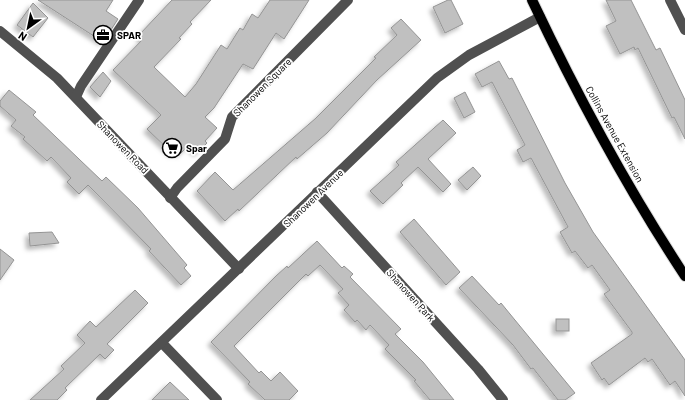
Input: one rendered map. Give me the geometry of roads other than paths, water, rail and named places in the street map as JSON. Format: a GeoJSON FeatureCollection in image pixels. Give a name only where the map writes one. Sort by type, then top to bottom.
{"type":"FeatureCollection","features":[{"type":"Feature","properties":{"kind":"main road","name":"Collins Avenue Extension"},"geometry":{"type":"LineString","coordinates":[[532,0],[602,138],[657,233],[685,276]]}},
{"type":"Feature","properties":{"kind":"street"},"geometry":{"type":"LineString","coordinates":[[76,97],[81,86],[139,0]]}},
{"type":"Feature","properties":{"kind":"street","name":"Shanowen Square"},"geometry":{"type":"LineString","coordinates":[[170,198],[177,188],[225,139],[232,117],[348,0]]}},
{"type":"Feature","properties":{"kind":"street"},"geometry":{"type":"LineString","coordinates":[[670,0],[685,30]]}},
{"type":"Feature","properties":{"kind":"street","name":"Shanowen Avenue"},"geometry":{"type":"LineString","coordinates":[[101,400],[239,270],[317,192],[437,78],[469,55],[540,17]]}},
{"type":"Feature","properties":{"kind":"street","name":"Shanowen Road"},"geometry":{"type":"LineString","coordinates":[[0,32],[57,78],[239,270]]}},
{"type":"Feature","properties":{"kind":"street","name":"Shanowen Park"},"geometry":{"type":"LineString","coordinates":[[317,192],[478,369],[502,400]]}},
{"type":"Feature","properties":{"kind":"street"},"geometry":{"type":"LineString","coordinates":[[162,343],[217,400]]}},
{"type":"Feature","properties":{"kind":"place","name":"SPAR"},"geometry":{"type":"Point","coordinates":[103,35]}},
{"type":"Feature","properties":{"kind":"place","name":"Spar"},"geometry":{"type":"Point","coordinates":[172,148]}}]}
